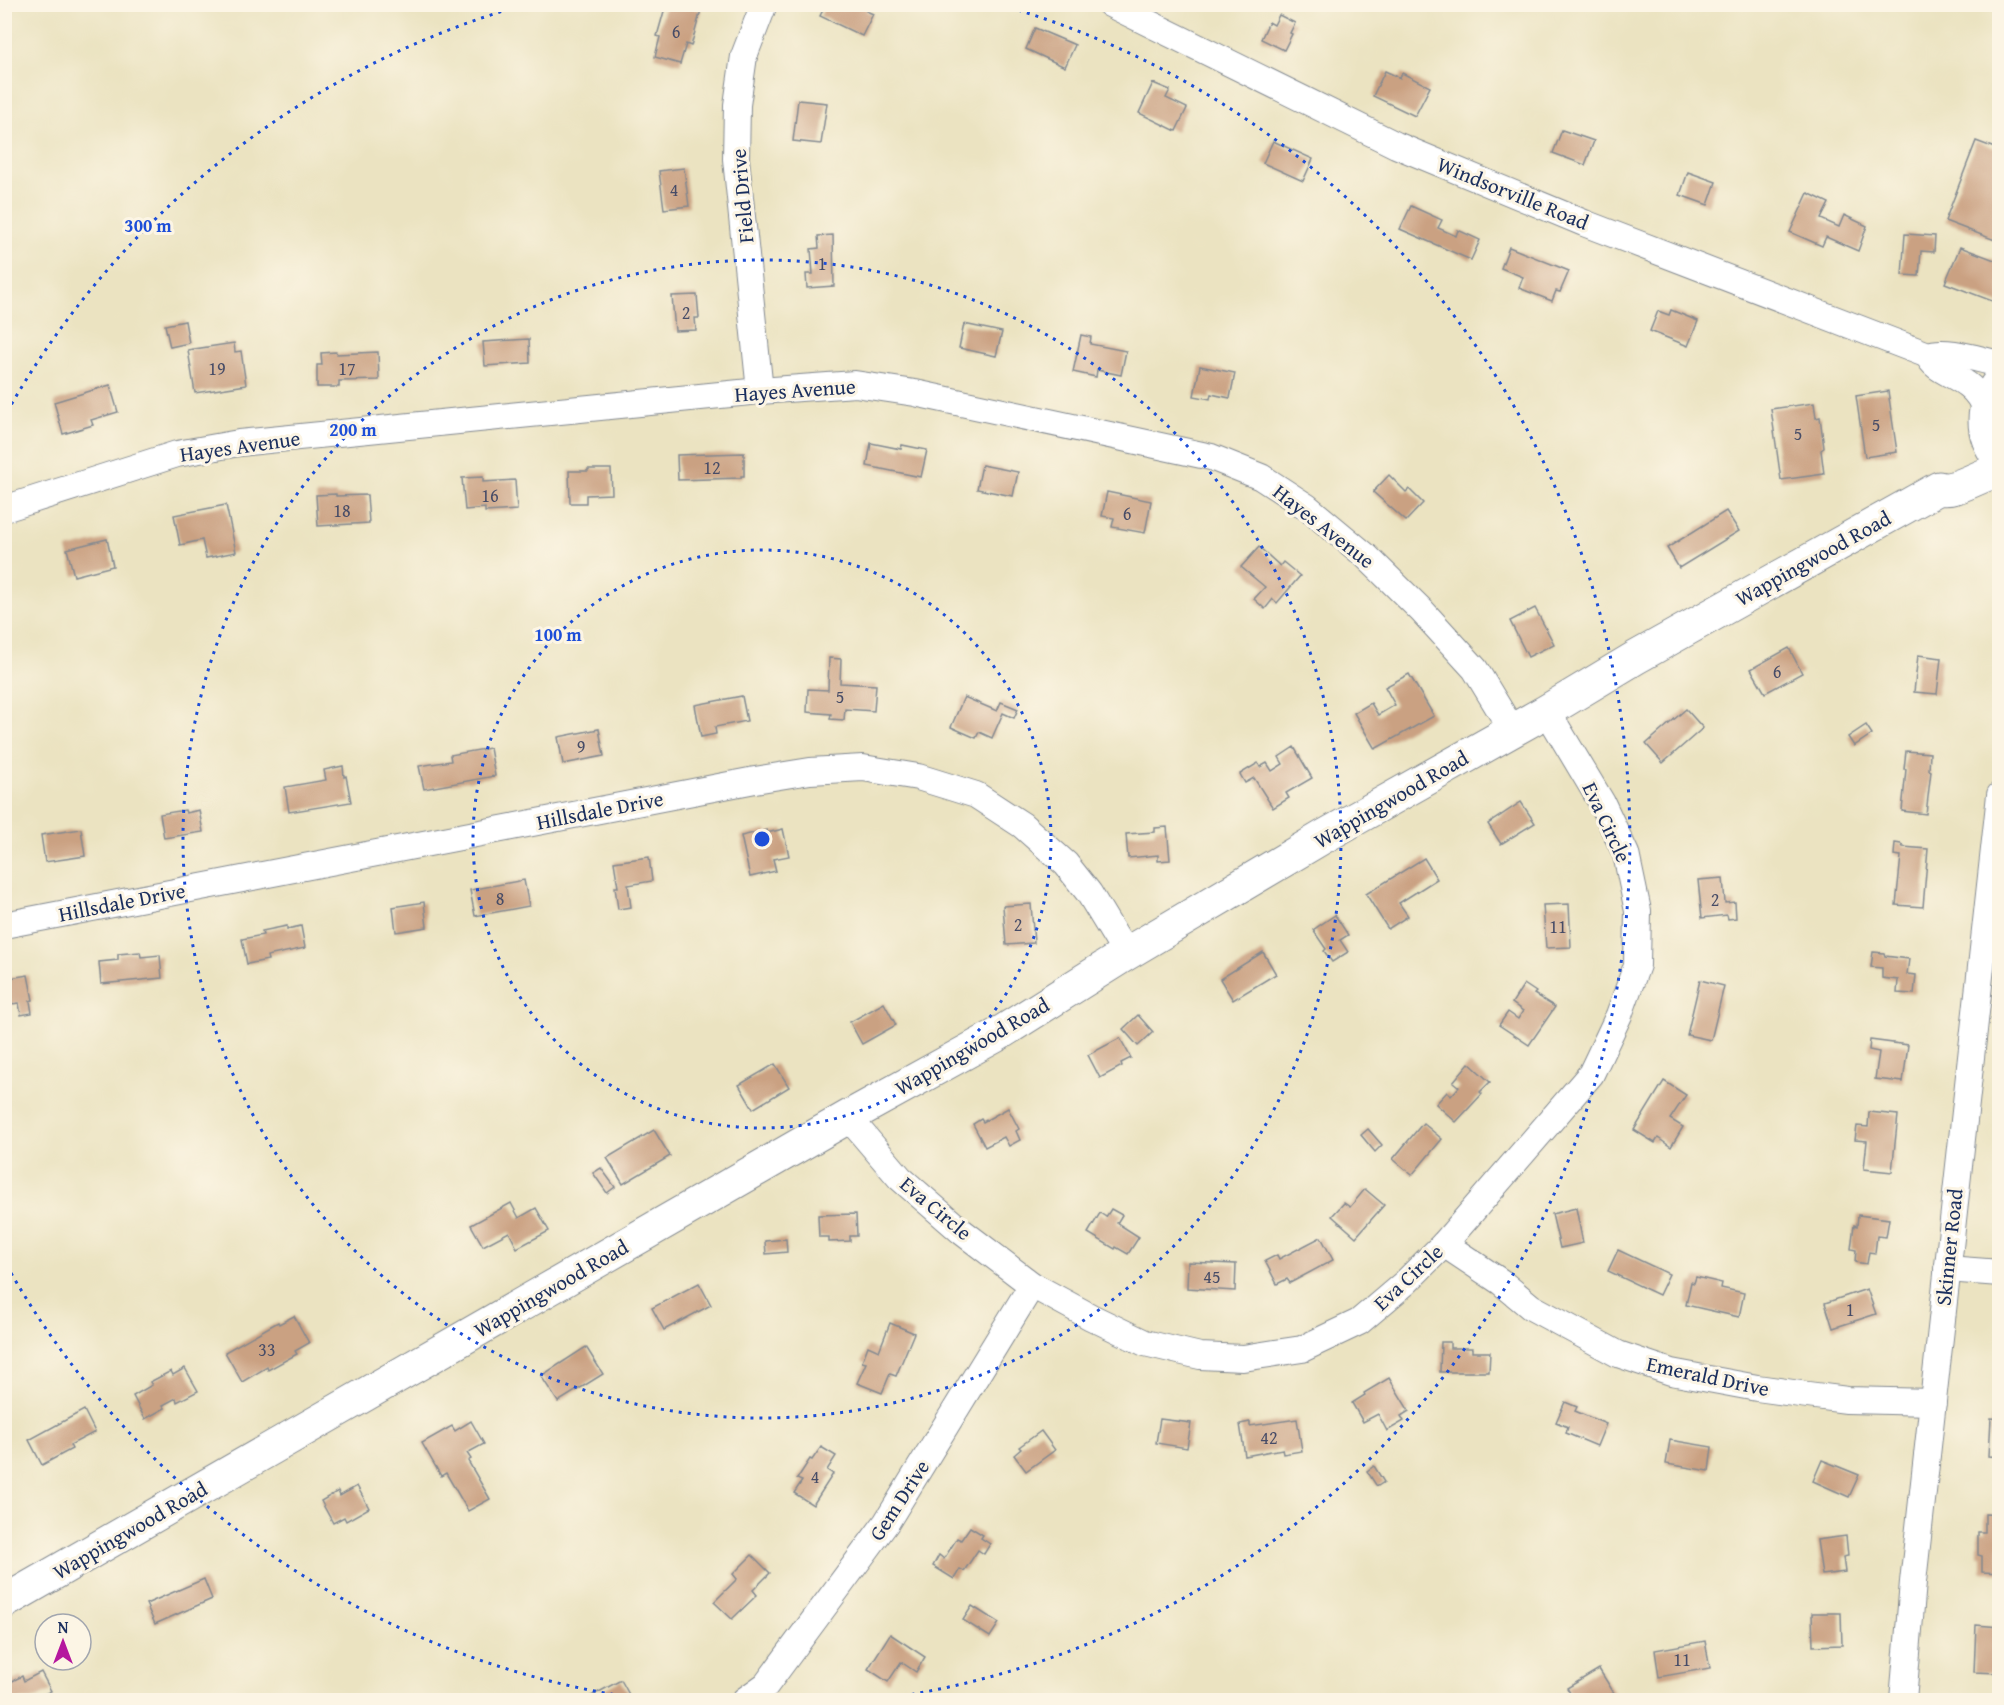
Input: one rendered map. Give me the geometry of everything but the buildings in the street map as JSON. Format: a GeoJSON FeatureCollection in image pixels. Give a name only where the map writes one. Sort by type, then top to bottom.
{"type":"FeatureCollection","features":[{"type":"Feature","properties":{"kind":"main road"},"geometry":{"type":"LineString","coordinates":[[1990,404],[1988,441],[2000,459]]}},
{"type":"Feature","properties":{"kind":"main road","name":"Wappingwood Road"},"geometry":{"type":"LineString","coordinates":[[1939,488],[1944,475],[1968,456],[1976,446],[1982,434],[1990,404]]}},
{"type":"Feature","properties":{"kind":"main road","name":"Wappingwood Road"},"geometry":{"type":"LineString","coordinates":[[4,1602],[848,1117],[997,1035],[1126,954],[1323,837],[1547,711],[1635,658],[1939,488],[1954,488],[1978,477],[2000,471]]}},
{"type":"Feature","properties":{"kind":"street","name":"Field Drive"},"geometry":{"type":"LineString","coordinates":[[760,391],[736,159],[737,105],[744,56],[764,4]]}},
{"type":"Feature","properties":{"kind":"street","name":"Windsorville Road"},"geometry":{"type":"LineString","coordinates":[[1110,4],[1396,145],[1584,223],[1928,355],[1935,364],[1972,387],[1981,398],[1990,404]]}},
{"type":"Feature","properties":{"kind":"street","name":"Windsorville Road"},"geometry":{"type":"LineString","coordinates":[[1928,355],[1939,352],[2000,364]]}},
{"type":"Feature","properties":{"kind":"street","name":"Hayes Avenue"},"geometry":{"type":"LineString","coordinates":[[4,509],[177,454],[239,443],[760,391],[855,384],[915,393],[1211,457],[1261,477],[1307,507],[1367,557],[1422,611],[1475,669],[1512,730]]}},
{"type":"Feature","properties":{"kind":"street","name":"Eva Circle"},"geometry":{"type":"LineString","coordinates":[[848,1117],[900,1178],[961,1231],[1032,1285],[1145,1343],[1200,1356],[1243,1358],[1302,1350],[1359,1322],[1406,1282],[1444,1244],[1591,1074],[1619,1015],[1636,965],[1638,911],[1626,854],[1602,803],[1547,711]]}},
{"type":"Feature","properties":{"kind":"street","name":"Hillsdale Drive"},"geometry":{"type":"LineString","coordinates":[[4,925],[755,780],[810,771],[863,768],[918,777],[976,795],[1022,825],[1066,864],[1089,893],[1126,954]]}},
{"type":"Feature","properties":{"kind":"street","name":"Skinner Road"},"geometry":{"type":"LineString","coordinates":[[1903,1701],[1912,1592],[2000,795]]}},
{"type":"Feature","properties":{"kind":"street","name":"Emerald Drive"},"geometry":{"type":"LineString","coordinates":[[1444,1244],[1501,1282],[1531,1307],[1618,1354],[1671,1372],[1757,1388],[1847,1400],[1933,1402]]}},
{"type":"Feature","properties":{"kind":"street"},"geometry":{"type":"LineString","coordinates":[[1947,1269],[2000,1273]]}},
{"type":"Feature","properties":{"kind":"street","name":"Gem Drive"},"geometry":{"type":"LineString","coordinates":[[746,1701],[766,1685],[886,1523],[1032,1285]]}}]}
